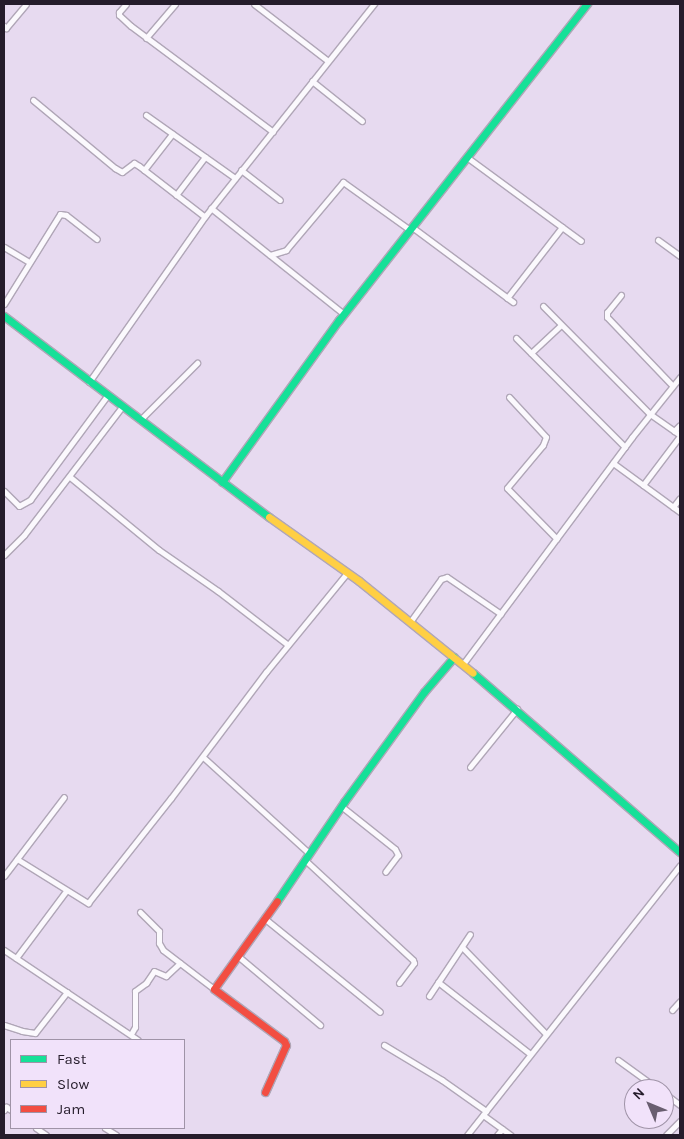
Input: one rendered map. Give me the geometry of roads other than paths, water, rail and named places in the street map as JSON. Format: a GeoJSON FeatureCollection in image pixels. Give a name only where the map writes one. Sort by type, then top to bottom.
{"type":"FeatureCollection","features":[{"type":"Feature","properties":{"kind":"street"},"geometry":{"type":"LineString","coordinates":[[4,26],[6,28],[26,4]]}},
{"type":"Feature","properties":{"kind":"street"},"geometry":{"type":"LineString","coordinates":[[126,4],[119,12],[120,15],[146,38],[273,132]]}},
{"type":"Feature","properties":{"kind":"street"},"geometry":{"type":"LineString","coordinates":[[146,38],[175,4]]}},
{"type":"Feature","properties":{"kind":"street"},"geometry":{"type":"LineString","coordinates":[[254,4],[328,61]]}},
{"type":"Feature","properties":{"kind":"street"},"geometry":{"type":"LineString","coordinates":[[89,382],[204,217],[273,132],[372,4]]}},
{"type":"Feature","properties":{"kind":"street"},"geometry":{"type":"LineString","coordinates":[[222,482],[344,314],[587,4]]}},
{"type":"Feature","properties":{"kind":"street"},"geometry":{"type":"LineString","coordinates":[[312,81],[362,121]]}},
{"type":"Feature","properties":{"kind":"street"},"geometry":{"type":"LineString","coordinates":[[33,100],[115,168],[122,172],[134,163],[204,217]]}},
{"type":"Feature","properties":{"kind":"street"},"geometry":{"type":"LineString","coordinates":[[146,115],[235,178]]}},
{"type":"Feature","properties":{"kind":"street"},"geometry":{"type":"LineString","coordinates":[[144,170],[172,134]]}},
{"type":"Feature","properties":{"kind":"street"},"geometry":{"type":"LineString","coordinates":[[176,195],[205,157]]}},
{"type":"Feature","properties":{"kind":"street"},"geometry":{"type":"LineString","coordinates":[[468,158],[581,240]]}},
{"type":"Feature","properties":{"kind":"street"},"geometry":{"type":"LineString","coordinates":[[241,170],[280,200]]}},
{"type":"Feature","properties":{"kind":"street"},"geometry":{"type":"LineString","coordinates":[[270,255],[286,250],[344,182],[513,302]]}},
{"type":"Feature","properties":{"kind":"street"},"geometry":{"type":"LineString","coordinates":[[211,208],[344,314]]}},
{"type":"Feature","properties":{"kind":"street"},"geometry":{"type":"LineString","coordinates":[[4,304],[60,214],[66,215],[97,239]]}},
{"type":"Feature","properties":{"kind":"street"},"geometry":{"type":"LineString","coordinates":[[507,298],[562,227]]}},
{"type":"Feature","properties":{"kind":"street"},"geometry":{"type":"LineString","coordinates":[[658,240],[680,256]]}},
{"type":"Feature","properties":{"kind":"street"},"geometry":{"type":"LineString","coordinates":[[4,247],[29,262]]}},
{"type":"Feature","properties":{"kind":"street"},"geometry":{"type":"LineString","coordinates":[[620,295],[607,312],[607,317],[673,386]]}},
{"type":"Feature","properties":{"kind":"street"},"geometry":{"type":"LineString","coordinates":[[543,306],[650,414],[680,436],[643,485]]}},
{"type":"Feature","properties":{"kind":"street"},"geometry":{"type":"LineString","coordinates":[[4,316],[107,396],[347,574],[463,664],[680,852]]}},
{"type":"Feature","properties":{"kind":"street"},"geometry":{"type":"LineString","coordinates":[[531,353],[561,325]]}},
{"type":"Feature","properties":{"kind":"street"},"geometry":{"type":"LineString","coordinates":[[516,338],[625,447]]}},
{"type":"Feature","properties":{"kind":"street"},"geometry":{"type":"LineString","coordinates":[[140,420],[197,363]]}},
{"type":"Feature","properties":{"kind":"street"},"geometry":{"type":"LineString","coordinates":[[463,664],[625,447],[680,377]]}},
{"type":"Feature","properties":{"kind":"street"},"geometry":{"type":"LineString","coordinates":[[4,491],[19,506],[24,504],[107,396]]}},
{"type":"Feature","properties":{"kind":"street"},"geometry":{"type":"LineString","coordinates":[[509,398],[546,437],[543,445],[507,488],[557,539]]}},
{"type":"Feature","properties":{"kind":"street"},"geometry":{"type":"LineString","coordinates":[[4,555],[24,535],[122,407]]}},
{"type":"Feature","properties":{"kind":"street"},"geometry":{"type":"LineString","coordinates":[[674,431],[680,425]]}},
{"type":"Feature","properties":{"kind":"street"},"geometry":{"type":"LineString","coordinates":[[613,463],[680,512]]}},
{"type":"Feature","properties":{"kind":"street"},"geometry":{"type":"LineString","coordinates":[[70,477],[160,550],[288,644]]}},
{"type":"Feature","properties":{"kind":"street"},"geometry":{"type":"LineString","coordinates":[[673,507],[680,498]]}},
{"type":"Feature","properties":{"kind":"street"},"geometry":{"type":"LineString","coordinates":[[17,859],[88,903],[203,757],[288,644],[347,574]]}},
{"type":"Feature","properties":{"kind":"street"},"geometry":{"type":"LineString","coordinates":[[410,622],[441,579],[447,577],[500,614]]}},
{"type":"Feature","properties":{"kind":"street"},"geometry":{"type":"LineString","coordinates":[[214,989],[239,957],[341,806],[424,692],[454,657]]}},
{"type":"Feature","properties":{"kind":"street"},"geometry":{"type":"LineString","coordinates":[[470,767],[517,709]]}},
{"type":"Feature","properties":{"kind":"street"},"geometry":{"type":"LineString","coordinates":[[203,757],[309,853]]}},
{"type":"Feature","properties":{"kind":"street"},"geometry":{"type":"LineString","coordinates":[[4,876],[64,797]]}},
{"type":"Feature","properties":{"kind":"street"},"geometry":{"type":"LineString","coordinates":[[341,806],[395,849],[398,855],[385,872]]}},
{"type":"Feature","properties":{"kind":"street"},"geometry":{"type":"LineString","coordinates":[[305,860],[413,960],[414,963],[399,983]]}},
{"type":"Feature","properties":{"kind":"street"},"geometry":{"type":"LineString","coordinates":[[468,1135],[680,865]]}},
{"type":"Feature","properties":{"kind":"street"},"geometry":{"type":"LineString","coordinates":[[16,958],[66,891]]}},
{"type":"Feature","properties":{"kind":"street"},"geometry":{"type":"LineString","coordinates":[[140,912],[159,931],[160,946],[285,1042],[265,1092]]}},
{"type":"Feature","properties":{"kind":"street"},"geometry":{"type":"LineString","coordinates":[[264,918],[380,1012]]}},
{"type":"Feature","properties":{"kind":"street"},"geometry":{"type":"LineString","coordinates":[[428,996],[470,934]]}},
{"type":"Feature","properties":{"kind":"street"},"geometry":{"type":"LineString","coordinates":[[462,946],[546,1034]]}},
{"type":"Feature","properties":{"kind":"street"},"geometry":{"type":"LineString","coordinates":[[4,950],[137,1039]]}},
{"type":"Feature","properties":{"kind":"street"},"geometry":{"type":"LineString","coordinates":[[239,957],[320,1025]]}},
{"type":"Feature","properties":{"kind":"street"},"geometry":{"type":"LineString","coordinates":[[131,1034],[135,1027],[135,991],[146,983],[154,971],[166,976],[180,963]]}},
{"type":"Feature","properties":{"kind":"street"},"geometry":{"type":"LineString","coordinates":[[438,982],[530,1054]]}},
{"type":"Feature","properties":{"kind":"street"},"geometry":{"type":"LineString","coordinates":[[4,1025],[22,1032],[35,1033],[67,992]]}},
{"type":"Feature","properties":{"kind":"street"},"geometry":{"type":"LineString","coordinates":[[672,1010],[680,1001]]}},
{"type":"Feature","properties":{"kind":"street"},"geometry":{"type":"LineString","coordinates":[[384,1045],[435,1076],[511,1135]]}},
{"type":"Feature","properties":{"kind":"street"},"geometry":{"type":"LineString","coordinates":[[618,1060],[644,1079]]}},
{"type":"Feature","properties":{"kind":"street"},"geometry":{"type":"LineString","coordinates":[[666,1135],[680,1121]]}},
{"type":"Feature","properties":{"kind":"street"},"geometry":{"type":"LineString","coordinates":[[497,1135],[502,1129]]}}]}
